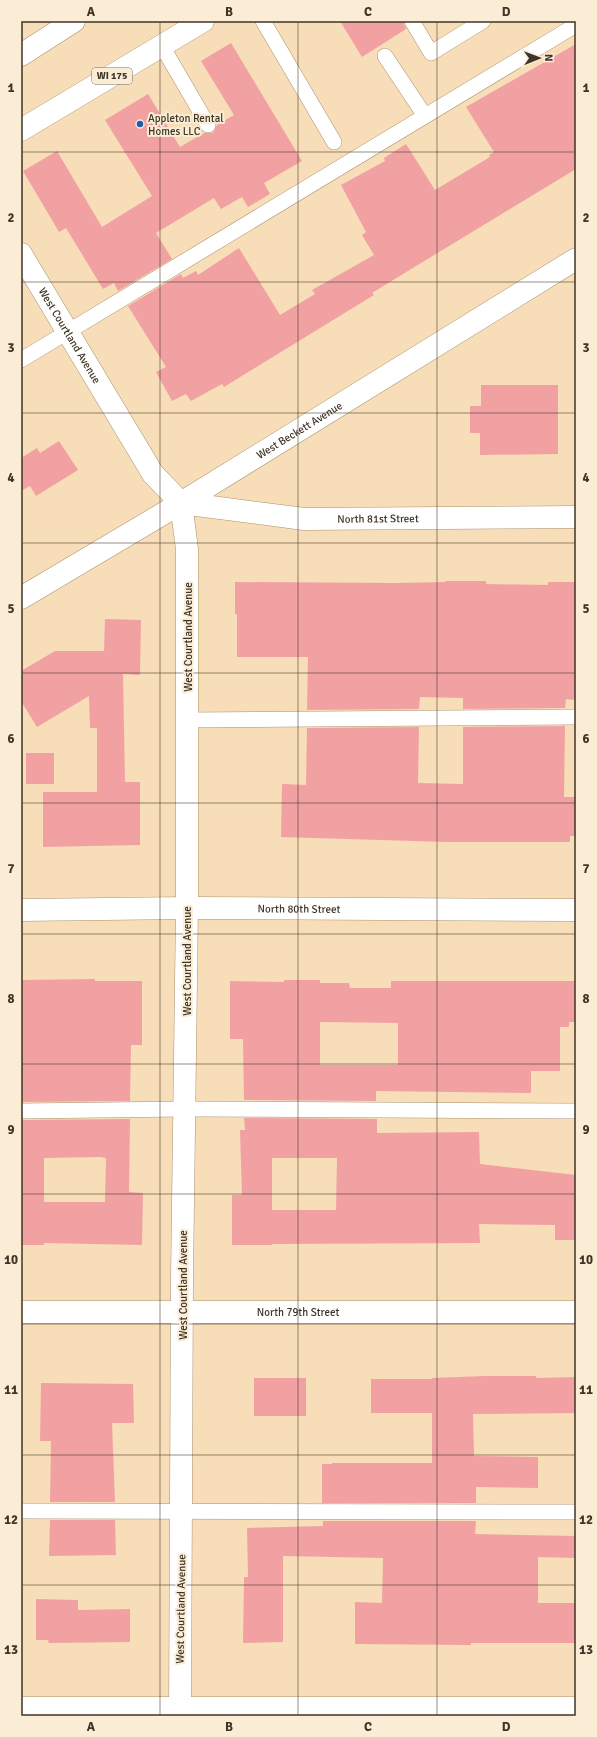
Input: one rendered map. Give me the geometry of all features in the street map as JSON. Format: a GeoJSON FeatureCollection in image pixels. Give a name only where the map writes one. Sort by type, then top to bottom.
{"type":"FeatureCollection","features":[{"type":"Feature","properties":{"kind":"street"},"geometry":{"type":"LineString","coordinates":[[21,55],[74,21]]}},
{"type":"Feature","properties":{"kind":"street","name":"WI 175"},"geometry":{"type":"LineString","coordinates":[[21,130],[203,21]]}},
{"type":"Feature","properties":{"kind":"street","name":"West Courtland Avenue"},"geometry":{"type":"LineString","coordinates":[[21,254],[153,474],[181,503],[187,549],[187,908],[182,1312],[180,1712]]}},
{"type":"Feature","properties":{"kind":"street","name":"West Beckett Avenue"},"geometry":{"type":"LineString","coordinates":[[21,598],[181,503],[576,259]]}},
{"type":"Feature","properties":{"kind":"street","name":"North 81st Street"},"geometry":{"type":"LineString","coordinates":[[181,503],[304,519],[576,517]]}},
{"type":"Feature","properties":{"kind":"street","name":"North 80th Street"},"geometry":{"type":"LineString","coordinates":[[21,910],[187,908],[576,910]]}},
{"type":"Feature","properties":{"kind":"street","name":"North 79th Street"},"geometry":{"type":"LineString","coordinates":[[21,1312],[576,1312]]}},
{"type":"Feature","properties":{"kind":"street"},"geometry":{"type":"LineString","coordinates":[[21,1708],[180,1712],[576,1708]]}},
{"type":"Feature","properties":{"kind":"lane"},"geometry":{"type":"LineString","coordinates":[[262,21],[334,142]]}},
{"type":"Feature","properties":{"kind":"lane"},"geometry":{"type":"LineString","coordinates":[[412,21],[431,53],[483,21]]}},
{"type":"Feature","properties":{"kind":"lane"},"geometry":{"type":"LineString","coordinates":[[21,360],[576,25]]}},
{"type":"Feature","properties":{"kind":"lane"},"geometry":{"type":"LineString","coordinates":[[162,46],[208,125]]}},
{"type":"Feature","properties":{"kind":"lane"},"geometry":{"type":"LineString","coordinates":[[384,56],[425,116]]}},
{"type":"Feature","properties":{"kind":"lane"},"geometry":{"type":"LineString","coordinates":[[188,720],[576,717]]}},
{"type":"Feature","properties":{"kind":"lane"},"geometry":{"type":"LineString","coordinates":[[21,1112],[185,1109],[576,1111]]}},
{"type":"Feature","properties":{"kind":"lane"},"geometry":{"type":"LineString","coordinates":[[21,1511],[576,1512]]}},
{"type":"Feature","properties":{"kind":"building"},"geometry":{"type":"Polygon","coordinates":[[[340,21],[403,21],[406,29],[362,57],[340,21]]]}},
{"type":"Feature","properties":{"kind":"building"},"geometry":{"type":"Polygon","coordinates":[[[231,43],[302,161],[264,183],[270,194],[248,207],[242,197],[221,209],[214,198],[156,233],[172,259],[118,291],[114,283],[103,289],[66,228],[59,232],[23,171],[57,151],[102,227],[152,196],[105,120],[148,94],[180,147],[204,133],[213,133],[217,125],[234,115],[201,61],[231,43]]]}},
{"type":"Feature","properties":{"kind":"building"},"geometry":{"type":"Polygon","coordinates":[[[576,44],[576,169],[372,293],[374,295],[224,387],[222,384],[191,401],[186,394],[172,401],[156,372],[166,367],[128,306],[181,274],[183,278],[196,271],[198,275],[239,248],[280,315],[315,294],[312,290],[374,255],[362,235],[366,232],[341,185],[385,161],[384,158],[406,144],[435,190],[490,157],[489,155],[494,152],[466,107],[576,44]]]}},
{"type":"Feature","properties":{"kind":"building"},"geometry":{"type":"Polygon","coordinates":[[[481,385],[558,385],[558,454],[480,455],[480,433],[470,433],[470,406],[481,406],[481,385]]]}},
{"type":"Feature","properties":{"kind":"building"},"geometry":{"type":"Polygon","coordinates":[[[59,441],[78,470],[36,496],[30,486],[21,491],[21,458],[37,448],[40,453],[59,441]]]}},
{"type":"Feature","properties":{"kind":"building"},"geometry":{"type":"Polygon","coordinates":[[[486,581],[486,584],[548,585],[548,582],[576,582],[576,700],[566,699],[565,708],[463,709],[463,698],[420,697],[419,709],[307,710],[308,657],[237,657],[235,582],[396,583],[486,581]]]}},
{"type":"Feature","properties":{"kind":"building"},"geometry":{"type":"Polygon","coordinates":[[[105,619],[141,620],[140,675],[123,674],[125,782],[140,782],[140,845],[43,847],[43,792],[97,792],[97,728],[90,728],[89,696],[37,727],[21,701],[21,671],[55,651],[104,651],[105,619]]]}},
{"type":"Feature","properties":{"kind":"building"},"geometry":{"type":"Polygon","coordinates":[[[565,726],[564,797],[576,797],[576,836],[570,836],[570,842],[446,842],[281,837],[282,784],[306,785],[307,728],[419,727],[418,783],[463,784],[463,727],[565,726]]]}},
{"type":"Feature","properties":{"kind":"building"},"geometry":{"type":"Polygon","coordinates":[[[26,753],[54,753],[54,784],[26,784],[26,753]]]}},
{"type":"Feature","properties":{"kind":"building"},"geometry":{"type":"Polygon","coordinates":[[[95,979],[95,981],[142,981],[142,1045],[131,1045],[130,1101],[21,1102],[21,980],[95,979]]]}},
{"type":"Feature","properties":{"kind":"building"},"geometry":{"type":"Polygon","coordinates":[[[284,980],[320,980],[320,983],[349,983],[350,988],[391,988],[391,981],[576,981],[576,1022],[569,1022],[569,1027],[560,1027],[560,1071],[531,1071],[531,1093],[376,1091],[376,1101],[244,1100],[243,1039],[230,1039],[230,981],[284,982],[284,980]],[[320,1022],[320,1065],[398,1065],[398,1023],[320,1022]]]}},
{"type":"Feature","properties":{"kind":"building"},"geometry":{"type":"Polygon","coordinates":[[[244,1118],[377,1119],[377,1133],[479,1132],[480,1164],[576,1175],[576,1240],[555,1240],[555,1225],[479,1224],[480,1243],[232,1245],[232,1195],[242,1195],[240,1130],[245,1130],[244,1118]],[[272,1158],[272,1210],[336,1210],[337,1158],[272,1158]]]}},
{"type":"Feature","properties":{"kind":"building"},"geometry":{"type":"Polygon","coordinates":[[[130,1119],[129,1192],[143,1193],[142,1245],[44,1243],[44,1245],[21,1245],[21,1120],[130,1119]],[[44,1158],[44,1202],[105,1202],[106,1158],[44,1158]]]}},
{"type":"Feature","properties":{"kind":"building"},"geometry":{"type":"Polygon","coordinates":[[[485,1376],[536,1376],[536,1378],[576,1377],[576,1413],[473,1414],[474,1456],[538,1457],[538,1488],[476,1487],[476,1503],[322,1503],[322,1464],[432,1463],[432,1413],[371,1413],[371,1379],[432,1379],[485,1376]]]}},
{"type":"Feature","properties":{"kind":"building"},"geometry":{"type":"Polygon","coordinates":[[[254,1378],[306,1378],[306,1416],[254,1416],[254,1378]]]}},
{"type":"Feature","properties":{"kind":"building"},"geometry":{"type":"Polygon","coordinates":[[[41,1383],[133,1384],[134,1423],[112,1423],[115,1502],[50,1502],[51,1441],[40,1441],[41,1383]]]}},
{"type":"Feature","properties":{"kind":"building"},"geometry":{"type":"Polygon","coordinates":[[[50,1520],[115,1520],[116,1555],[49,1556],[50,1520]]]}},
{"type":"Feature","properties":{"kind":"building"},"geometry":{"type":"Polygon","coordinates":[[[323,1521],[476,1521],[475,1534],[576,1536],[576,1558],[538,1557],[538,1603],[576,1603],[576,1643],[471,1643],[471,1645],[355,1644],[355,1602],[382,1603],[383,1558],[283,1556],[283,1642],[243,1643],[244,1577],[248,1577],[247,1528],[323,1526],[323,1521]]]}},
{"type":"Feature","properties":{"kind":"building"},"geometry":{"type":"Polygon","coordinates":[[[36,1599],[78,1600],[78,1610],[130,1609],[130,1642],[49,1643],[48,1640],[36,1640],[36,1599]]]}},
{"type":"Feature","properties":{"kind":"place","name":"Appleton Rental Homes LLC"},"geometry":{"type":"Point","coordinates":[140,124]}}]}
